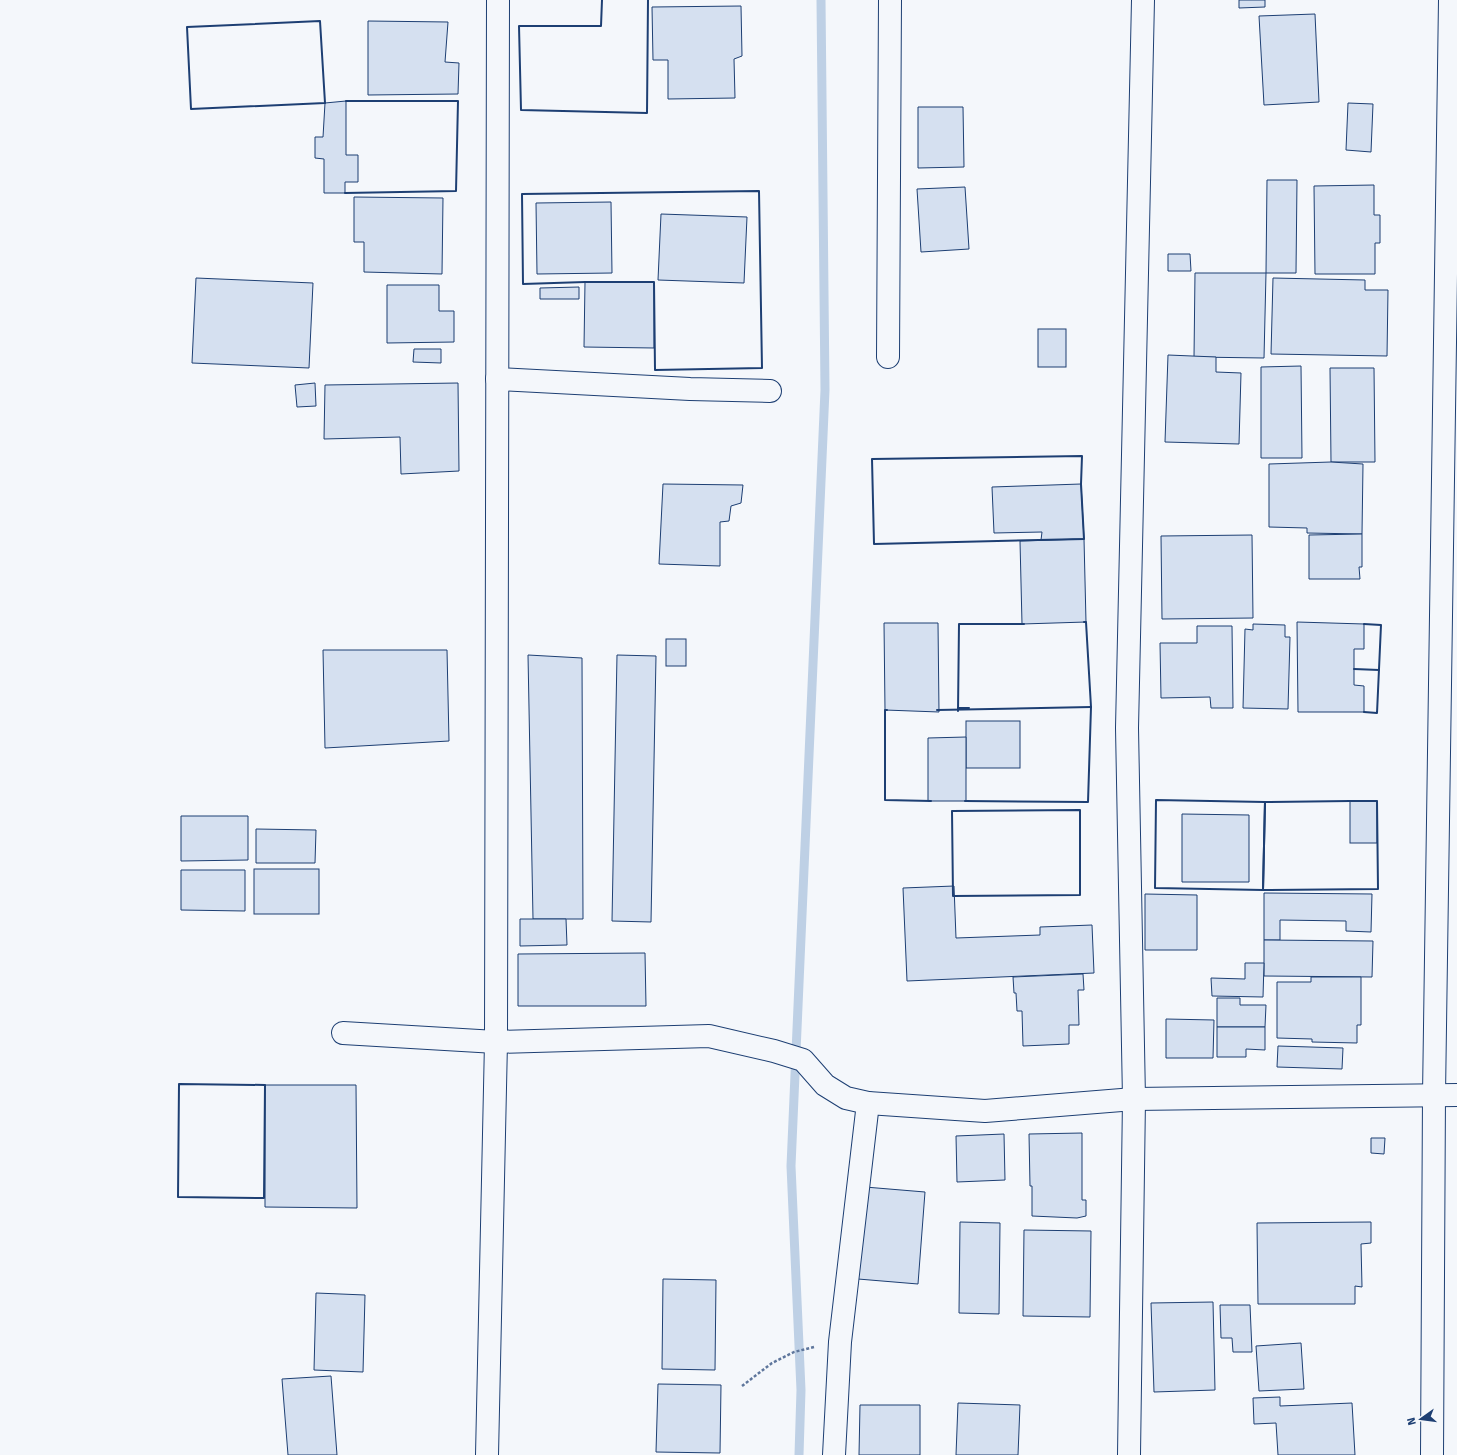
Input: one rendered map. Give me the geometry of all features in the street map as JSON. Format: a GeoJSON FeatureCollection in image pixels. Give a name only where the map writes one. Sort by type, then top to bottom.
{"type":"FeatureCollection","features":[{"type":"Feature","properties":{"kind":"street"},"geometry":{"type":"LineString","coordinates":[[487,1455],[496,1042],[498,0]]}},
{"type":"Feature","properties":{"kind":"street"},"geometry":{"type":"LineString","coordinates":[[888,357],[890,0]]}},
{"type":"Feature","properties":{"kind":"street"},"geometry":{"type":"LineString","coordinates":[[1129,1455],[1134,1100],[1127,728],[1143,0]]}},
{"type":"Feature","properties":{"kind":"street"},"geometry":{"type":"LineString","coordinates":[[1432,1455],[1434,1095],[1450,0]]}},
{"type":"Feature","properties":{"kind":"street"},"geometry":{"type":"LineString","coordinates":[[497,379],[770,391]]}},
{"type":"Feature","properties":{"kind":"street"},"geometry":{"type":"LineString","coordinates":[[343,1033],[496,1042],[709,1036],[774,1051],[803,1060],[825,1085],[846,1098],[868,1103],[984,1111],[1134,1100],[1457,1095]]}},
{"type":"Feature","properties":{"kind":"street"},"geometry":{"type":"LineString","coordinates":[[834,1455],[840,1342],[868,1103]]}},
{"type":"Feature","properties":{"kind":"path"},"geometry":{"type":"LineString","coordinates":[[742,1386],[772,1363],[794,1352],[840,1342]]}},
{"type":"Feature","properties":{"kind":"building"},"geometry":{"type":"Polygon","coordinates":[[[1239,0],[1265,0],[1265,7],[1239,8],[1239,0]]]}},
{"type":"Feature","properties":{"kind":"building"},"geometry":{"type":"Polygon","coordinates":[[[741,6],[742,56],[734,59],[735,98],[668,99],[668,60],[653,60],[652,7],[741,6]]]}},
{"type":"Feature","properties":{"kind":"building"},"geometry":{"type":"Polygon","coordinates":[[[1315,14],[1319,102],[1264,105],[1259,16],[1315,14]]]}},
{"type":"Feature","properties":{"kind":"building"},"geometry":{"type":"Polygon","coordinates":[[[368,21],[448,22],[445,62],[459,63],[458,94],[368,95],[368,21]]]}},
{"type":"Feature","properties":{"kind":"building"},"geometry":{"type":"Polygon","coordinates":[[[346,101],[346,155],[358,155],[358,182],[345,182],[345,193],[324,193],[324,159],[315,158],[315,137],[323,137],[325,103],[346,101]]]}},
{"type":"Feature","properties":{"kind":"building"},"geometry":{"type":"Polygon","coordinates":[[[1348,103],[1373,104],[1371,152],[1346,150],[1348,103]]]}},
{"type":"Feature","properties":{"kind":"building"},"geometry":{"type":"Polygon","coordinates":[[[918,107],[963,107],[964,167],[918,168],[918,107]]]}},
{"type":"Feature","properties":{"kind":"building"},"geometry":{"type":"Polygon","coordinates":[[[1267,180],[1297,180],[1296,273],[1266,273],[1267,180]]]}},
{"type":"Feature","properties":{"kind":"building"},"geometry":{"type":"Polygon","coordinates":[[[1374,185],[1374,215],[1380,215],[1380,243],[1375,243],[1375,274],[1315,274],[1314,186],[1374,185]]]}},
{"type":"Feature","properties":{"kind":"building"},"geometry":{"type":"Polygon","coordinates":[[[965,187],[969,249],[921,252],[917,189],[965,187]]]}},
{"type":"Feature","properties":{"kind":"building"},"geometry":{"type":"Polygon","coordinates":[[[354,197],[443,198],[442,274],[364,272],[364,242],[354,242],[354,197]]]}},
{"type":"Feature","properties":{"kind":"building"},"geometry":{"type":"Polygon","coordinates":[[[611,202],[612,273],[537,274],[536,203],[611,202]]]}},
{"type":"Feature","properties":{"kind":"building"},"geometry":{"type":"Polygon","coordinates":[[[661,214],[747,217],[744,283],[658,280],[661,214]]]}},
{"type":"Feature","properties":{"kind":"building"},"geometry":{"type":"Polygon","coordinates":[[[1168,254],[1190,254],[1191,271],[1168,271],[1168,254]]]}},
{"type":"Feature","properties":{"kind":"building"},"geometry":{"type":"Polygon","coordinates":[[[1195,273],[1266,273],[1264,358],[1194,357],[1195,273]]]}},
{"type":"Feature","properties":{"kind":"building"},"geometry":{"type":"Polygon","coordinates":[[[196,278],[313,283],[309,368],[192,363],[196,278]]]}},
{"type":"Feature","properties":{"kind":"building"},"geometry":{"type":"Polygon","coordinates":[[[1273,278],[1365,280],[1365,290],[1388,290],[1387,356],[1271,354],[1273,278]]]}},
{"type":"Feature","properties":{"kind":"building"},"geometry":{"type":"Polygon","coordinates":[[[585,282],[654,282],[654,348],[584,347],[585,282]]]}},
{"type":"Feature","properties":{"kind":"building"},"geometry":{"type":"Polygon","coordinates":[[[387,285],[439,285],[439,311],[454,311],[454,342],[387,343],[387,285]]]}},
{"type":"Feature","properties":{"kind":"building"},"geometry":{"type":"Polygon","coordinates":[[[579,287],[579,299],[540,299],[540,288],[579,287]]]}},
{"type":"Feature","properties":{"kind":"building"},"geometry":{"type":"Polygon","coordinates":[[[1038,329],[1066,329],[1066,367],[1038,367],[1038,329]]]}},
{"type":"Feature","properties":{"kind":"building"},"geometry":{"type":"Polygon","coordinates":[[[414,349],[441,349],[441,363],[413,362],[414,349]]]}},
{"type":"Feature","properties":{"kind":"building"},"geometry":{"type":"Polygon","coordinates":[[[1168,355],[1216,357],[1216,372],[1241,373],[1239,444],[1165,442],[1168,355]]]}},
{"type":"Feature","properties":{"kind":"building"},"geometry":{"type":"Polygon","coordinates":[[[1301,366],[1302,458],[1261,458],[1261,367],[1301,366]]]}},
{"type":"Feature","properties":{"kind":"building"},"geometry":{"type":"Polygon","coordinates":[[[1330,368],[1374,368],[1375,462],[1331,462],[1330,368]]]}},
{"type":"Feature","properties":{"kind":"building"},"geometry":{"type":"Polygon","coordinates":[[[315,383],[316,406],[297,407],[295,385],[315,383]]]}},
{"type":"Feature","properties":{"kind":"building"},"geometry":{"type":"Polygon","coordinates":[[[458,383],[459,471],[401,474],[400,437],[324,439],[325,385],[458,383]]]}},
{"type":"Feature","properties":{"kind":"building"},"geometry":{"type":"Polygon","coordinates":[[[1331,462],[1363,464],[1362,534],[1307,533],[1307,528],[1269,527],[1269,464],[1331,462]]]}},
{"type":"Feature","properties":{"kind":"building"},"geometry":{"type":"Polygon","coordinates":[[[663,484],[743,485],[741,503],[731,506],[729,521],[720,522],[720,566],[659,564],[663,484]]]}},
{"type":"Feature","properties":{"kind":"building"},"geometry":{"type":"Polygon","coordinates":[[[1081,484],[1084,539],[1041,540],[1042,532],[994,533],[992,487],[1081,484]]]}},
{"type":"Feature","properties":{"kind":"building"},"geometry":{"type":"Polygon","coordinates":[[[1362,534],[1362,567],[1359,567],[1360,579],[1309,579],[1309,535],[1362,534]]]}},
{"type":"Feature","properties":{"kind":"building"},"geometry":{"type":"Polygon","coordinates":[[[1252,535],[1253,618],[1162,619],[1161,536],[1252,535]]]}},
{"type":"Feature","properties":{"kind":"building"},"geometry":{"type":"Polygon","coordinates":[[[1084,539],[1086,622],[1022,624],[1020,541],[1084,539]]]}},
{"type":"Feature","properties":{"kind":"building"},"geometry":{"type":"Polygon","coordinates":[[[1297,622],[1364,624],[1364,649],[1354,649],[1354,685],[1364,686],[1364,712],[1298,712],[1297,622]]]}},
{"type":"Feature","properties":{"kind":"building"},"geometry":{"type":"Polygon","coordinates":[[[884,623],[938,623],[939,712],[885,710],[884,623]]]}},
{"type":"Feature","properties":{"kind":"building"},"geometry":{"type":"Polygon","coordinates":[[[1253,624],[1285,625],[1285,637],[1290,637],[1288,709],[1243,708],[1245,629],[1253,630],[1253,624]]]}},
{"type":"Feature","properties":{"kind":"building"},"geometry":{"type":"Polygon","coordinates":[[[1197,626],[1232,626],[1233,708],[1211,708],[1210,697],[1161,698],[1160,643],[1197,643],[1197,626]]]}},
{"type":"Feature","properties":{"kind":"building"},"geometry":{"type":"Polygon","coordinates":[[[666,639],[686,639],[686,666],[666,666],[666,639]]]}},
{"type":"Feature","properties":{"kind":"building"},"geometry":{"type":"Polygon","coordinates":[[[323,650],[447,650],[449,741],[325,748],[323,650]]]}},
{"type":"Feature","properties":{"kind":"building"},"geometry":{"type":"Polygon","coordinates":[[[528,655],[582,658],[583,919],[533,919],[528,655]]]}},
{"type":"Feature","properties":{"kind":"building"},"geometry":{"type":"Polygon","coordinates":[[[617,655],[656,656],[651,922],[612,921],[617,655]]]}},
{"type":"Feature","properties":{"kind":"building"},"geometry":{"type":"Polygon","coordinates":[[[966,721],[1020,721],[1020,768],[966,768],[966,721]]]}},
{"type":"Feature","properties":{"kind":"building"},"geometry":{"type":"Polygon","coordinates":[[[966,737],[966,801],[928,801],[928,738],[966,737]]]}},
{"type":"Feature","properties":{"kind":"building"},"geometry":{"type":"Polygon","coordinates":[[[1350,801],[1377,801],[1377,843],[1350,843],[1350,801]]]}},
{"type":"Feature","properties":{"kind":"building"},"geometry":{"type":"Polygon","coordinates":[[[1182,814],[1249,815],[1249,882],[1182,882],[1182,814]]]}},
{"type":"Feature","properties":{"kind":"building"},"geometry":{"type":"Polygon","coordinates":[[[181,816],[248,816],[248,860],[181,861],[181,816]]]}},
{"type":"Feature","properties":{"kind":"building"},"geometry":{"type":"Polygon","coordinates":[[[256,829],[316,830],[315,863],[256,863],[256,829]]]}},
{"type":"Feature","properties":{"kind":"building"},"geometry":{"type":"Polygon","coordinates":[[[254,869],[319,869],[319,914],[254,914],[254,869]]]}},
{"type":"Feature","properties":{"kind":"building"},"geometry":{"type":"Polygon","coordinates":[[[181,870],[245,870],[245,911],[181,910],[181,870]]]}},
{"type":"Feature","properties":{"kind":"building"},"geometry":{"type":"Polygon","coordinates":[[[954,886],[956,938],[1040,935],[1040,927],[1092,925],[1094,973],[907,981],[903,888],[954,886]]]}},
{"type":"Feature","properties":{"kind":"building"},"geometry":{"type":"Polygon","coordinates":[[[1264,893],[1372,894],[1371,932],[1346,931],[1346,921],[1280,920],[1280,940],[1264,940],[1264,893]]]}},
{"type":"Feature","properties":{"kind":"building"},"geometry":{"type":"Polygon","coordinates":[[[1145,894],[1197,895],[1197,950],[1145,950],[1145,894]]]}},
{"type":"Feature","properties":{"kind":"building"},"geometry":{"type":"Polygon","coordinates":[[[520,919],[566,919],[567,945],[520,946],[520,919]]]}},
{"type":"Feature","properties":{"kind":"building"},"geometry":{"type":"Polygon","coordinates":[[[1264,940],[1373,941],[1372,977],[1264,976],[1264,940]]]}},
{"type":"Feature","properties":{"kind":"building"},"geometry":{"type":"Polygon","coordinates":[[[645,953],[646,1006],[518,1006],[518,954],[645,953]]]}},
{"type":"Feature","properties":{"kind":"building"},"geometry":{"type":"Polygon","coordinates":[[[1245,963],[1264,963],[1263,997],[1212,996],[1211,978],[1245,979],[1245,963]]]}},
{"type":"Feature","properties":{"kind":"building"},"geometry":{"type":"Polygon","coordinates":[[[1083,974],[1084,990],[1078,990],[1079,1025],[1069,1025],[1069,1044],[1023,1046],[1022,1011],[1017,1011],[1013,977],[1083,974]]]}},
{"type":"Feature","properties":{"kind":"building"},"geometry":{"type":"Polygon","coordinates":[[[1311,977],[1361,977],[1361,1025],[1357,1025],[1357,1043],[1312,1042],[1312,1039],[1277,1038],[1277,982],[1311,982],[1311,977]]]}},
{"type":"Feature","properties":{"kind":"building"},"geometry":{"type":"Polygon","coordinates":[[[1217,998],[1240,998],[1240,1005],[1266,1005],[1265,1027],[1217,1027],[1217,998]]]}},
{"type":"Feature","properties":{"kind":"building"},"geometry":{"type":"Polygon","coordinates":[[[1166,1019],[1214,1020],[1213,1058],[1166,1058],[1166,1019]]]}},
{"type":"Feature","properties":{"kind":"building"},"geometry":{"type":"Polygon","coordinates":[[[1217,1027],[1265,1027],[1265,1050],[1246,1049],[1246,1057],[1217,1057],[1217,1027]]]}},
{"type":"Feature","properties":{"kind":"building"},"geometry":{"type":"Polygon","coordinates":[[[1278,1046],[1343,1048],[1342,1069],[1277,1067],[1278,1046]]]}},
{"type":"Feature","properties":{"kind":"building"},"geometry":{"type":"Polygon","coordinates":[[[265,1085],[356,1085],[357,1208],[265,1207],[265,1085]]]}},
{"type":"Feature","properties":{"kind":"building"},"geometry":{"type":"Polygon","coordinates":[[[1082,1133],[1082,1200],[1086,1200],[1086,1216],[1077,1218],[1032,1216],[1029,1134],[1082,1133]]]}},
{"type":"Feature","properties":{"kind":"building"},"geometry":{"type":"Polygon","coordinates":[[[1004,1134],[1005,1180],[957,1182],[956,1136],[1004,1134]]]}},
{"type":"Feature","properties":{"kind":"building"},"geometry":{"type":"Polygon","coordinates":[[[1371,1138],[1385,1138],[1384,1154],[1371,1153],[1371,1138]]]}},
{"type":"Feature","properties":{"kind":"building"},"geometry":{"type":"Polygon","coordinates":[[[865,1187],[925,1192],[918,1284],[858,1279],[865,1187]]]}},
{"type":"Feature","properties":{"kind":"building"},"geometry":{"type":"Polygon","coordinates":[[[960,1222],[1000,1223],[999,1314],[959,1313],[960,1222]]]}},
{"type":"Feature","properties":{"kind":"building"},"geometry":{"type":"Polygon","coordinates":[[[1371,1222],[1371,1243],[1361,1244],[1362,1287],[1355,1286],[1355,1304],[1258,1304],[1257,1223],[1371,1222]]]}},
{"type":"Feature","properties":{"kind":"building"},"geometry":{"type":"Polygon","coordinates":[[[1024,1230],[1091,1231],[1090,1317],[1023,1316],[1024,1230]]]}},
{"type":"Feature","properties":{"kind":"building"},"geometry":{"type":"Polygon","coordinates":[[[663,1279],[716,1280],[715,1370],[662,1369],[663,1279]]]}},
{"type":"Feature","properties":{"kind":"building"},"geometry":{"type":"Polygon","coordinates":[[[316,1293],[365,1295],[363,1372],[314,1370],[316,1293]]]}},
{"type":"Feature","properties":{"kind":"building"},"geometry":{"type":"Polygon","coordinates":[[[1213,1302],[1215,1390],[1154,1392],[1151,1303],[1213,1302]]]}},
{"type":"Feature","properties":{"kind":"building"},"geometry":{"type":"Polygon","coordinates":[[[1220,1305],[1250,1305],[1252,1352],[1233,1352],[1232,1338],[1221,1338],[1220,1305]]]}},
{"type":"Feature","properties":{"kind":"building"},"geometry":{"type":"Polygon","coordinates":[[[1301,1343],[1304,1389],[1259,1391],[1256,1346],[1301,1343]]]}},
{"type":"Feature","properties":{"kind":"building"},"geometry":{"type":"Polygon","coordinates":[[[331,1376],[337,1455],[288,1455],[282,1379],[331,1376]]]}},
{"type":"Feature","properties":{"kind":"building"},"geometry":{"type":"Polygon","coordinates":[[[658,1384],[721,1385],[720,1453],[656,1452],[658,1384]]]}},
{"type":"Feature","properties":{"kind":"building"},"geometry":{"type":"Polygon","coordinates":[[[1280,1397],[1280,1406],[1352,1403],[1355,1455],[1278,1455],[1276,1423],[1254,1424],[1253,1398],[1280,1397]]]}},
{"type":"Feature","properties":{"kind":"building"},"geometry":{"type":"Polygon","coordinates":[[[958,1403],[1020,1405],[1018,1455],[956,1455],[958,1403]]]}},
{"type":"Feature","properties":{"kind":"building"},"geometry":{"type":"Polygon","coordinates":[[[860,1405],[920,1405],[920,1455],[859,1455],[860,1405]]]}},
{"type":"Feature","properties":{"kind":"waterway"},"geometry":{"type":"LineString","coordinates":[[799,1455],[801,1390],[791,1166],[825,390],[821,0]]}},
{"type":"Feature","properties":{"kind":"wall"},"geometry":{"type":"LineString","coordinates":[[602,0],[601,26],[519,26],[521,110],[647,113],[648,0]]}},
{"type":"Feature","properties":{"kind":"wall"},"geometry":{"type":"LineString","coordinates":[[320,21],[325,103],[191,109],[187,27],[320,21]]}},
{"type":"Feature","properties":{"kind":"wall"},"geometry":{"type":"LineString","coordinates":[[345,193],[456,191],[458,101],[346,101]]}},
{"type":"Feature","properties":{"kind":"wall"},"geometry":{"type":"LineString","coordinates":[[759,191],[762,368],[655,370],[654,282],[523,284],[522,194],[759,191]]}},
{"type":"Feature","properties":{"kind":"wall"},"geometry":{"type":"LineString","coordinates":[[1082,456],[1081,484],[1084,539],[874,544],[872,459],[1082,456]]}},
{"type":"Feature","properties":{"kind":"wall"},"geometry":{"type":"LineString","coordinates":[[965,801],[1088,802],[1091,707],[1086,622],[1084,622]]}},
{"type":"Feature","properties":{"kind":"wall"},"geometry":{"type":"LineString","coordinates":[[958,711],[959,624],[1024,624]]}},
{"type":"Feature","properties":{"kind":"wall"},"geometry":{"type":"LineString","coordinates":[[1364,624],[1381,625],[1377,713],[1364,712]]}},
{"type":"Feature","properties":{"kind":"wall"},"geometry":{"type":"LineString","coordinates":[[1354,669],[1379,670]]}},
{"type":"Feature","properties":{"kind":"wall"},"geometry":{"type":"LineString","coordinates":[[937,710],[1091,707]]}},
{"type":"Feature","properties":{"kind":"wall"},"geometry":{"type":"LineString","coordinates":[[958,708],[969,708]]}},
{"type":"Feature","properties":{"kind":"wall"},"geometry":{"type":"LineString","coordinates":[[887,710],[885,710],[885,800],[931,801]]}},
{"type":"Feature","properties":{"kind":"wall"},"geometry":{"type":"LineString","coordinates":[[1156,800],[1265,802],[1263,890],[1155,888],[1156,800]]}},
{"type":"Feature","properties":{"kind":"wall"},"geometry":{"type":"LineString","coordinates":[[1350,801],[1377,801],[1378,889],[1263,890],[1265,802],[1350,801]]}},
{"type":"Feature","properties":{"kind":"wall"},"geometry":{"type":"LineString","coordinates":[[1080,810],[1080,895],[953,896],[952,811],[1080,810]]}},
{"type":"Feature","properties":{"kind":"wall"},"geometry":{"type":"LineString","coordinates":[[179,1084],[265,1085],[264,1198],[178,1197],[179,1084]]}}]}
